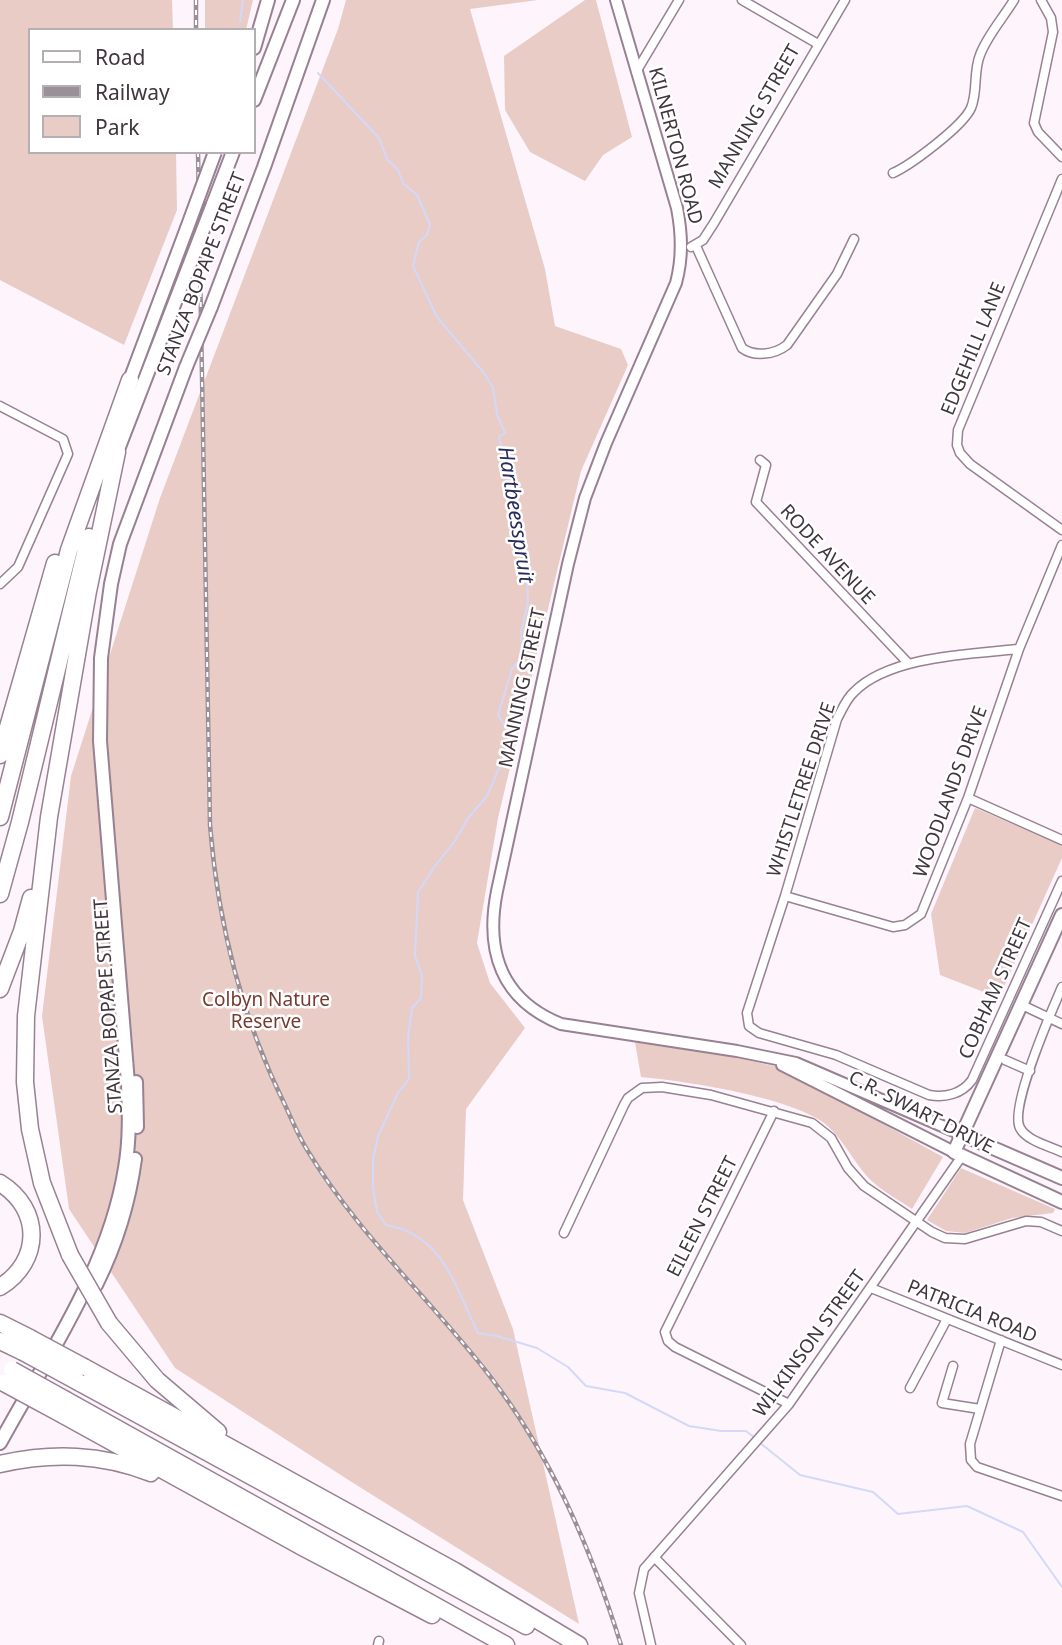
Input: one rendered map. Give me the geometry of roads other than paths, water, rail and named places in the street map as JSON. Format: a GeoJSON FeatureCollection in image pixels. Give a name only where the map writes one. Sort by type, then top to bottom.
{"type":"FeatureCollection","features":[{"type":"Feature","properties":{"kind":"highway"},"geometry":{"type":"LineString","coordinates":[[0,755],[48,584],[80,496],[130,380]]}},
{"type":"Feature","properties":{"kind":"highway"},"geometry":{"type":"LineString","coordinates":[[0,817],[66,561],[130,380]]}},
{"type":"Feature","properties":{"kind":"highway"},"geometry":{"type":"LineString","coordinates":[[0,989],[27,915],[49,817],[90,581],[117,452]]}},
{"type":"Feature","properties":{"kind":"highway"},"geometry":{"type":"LineString","coordinates":[[0,894],[83,559],[117,452]]}},
{"type":"Feature","properties":{"kind":"highway"},"geometry":{"type":"LineString","coordinates":[[49,817],[26,1016],[25,1082],[30,1129],[42,1183],[70,1255],[109,1323],[157,1380],[232,1442],[345,1510]]}},
{"type":"Feature","properties":{"kind":"highway"},"geometry":{"type":"LineString","coordinates":[[0,1184],[15,1195],[26,1210],[31,1237],[23,1265],[0,1287]]}},
{"type":"Feature","properties":{"kind":"highway"},"geometry":{"type":"LineString","coordinates":[[0,1323],[26,1345],[345,1510],[455,1571],[579,1645]]}},
{"type":"Feature","properties":{"kind":"highway"},"geometry":{"type":"LineString","coordinates":[[0,1341],[26,1345]]}},
{"type":"Feature","properties":{"kind":"highway"},"geometry":{"type":"LineString","coordinates":[[4,1375],[506,1645]]}},
{"type":"Feature","properties":{"kind":"highway"},"geometry":{"type":"LineString","coordinates":[[82,1375],[558,1645]]}},
{"type":"Feature","properties":{"kind":"highway"},"geometry":{"type":"LineString","coordinates":[[65,1407],[261,1525]]}},
{"type":"Feature","properties":{"kind":"highway"},"geometry":{"type":"LineString","coordinates":[[0,1462],[75,1455],[130,1465],[261,1525],[494,1645]]}},
{"type":"Feature","properties":{"kind":"main road"},"geometry":{"type":"LineString","coordinates":[[256,41],[268,0]]}},
{"type":"Feature","properties":{"kind":"main road"},"geometry":{"type":"LineString","coordinates":[[256,95],[293,0]]}},
{"type":"Feature","properties":{"kind":"main road","name":"STANZA BOPAPE STREET"},"geometry":{"type":"LineString","coordinates":[[0,1443],[95,1267],[112,1223],[126,1166],[128,1083],[108,861],[99,709],[101,658],[116,559],[186,367],[260,179],[323,0]]}},
{"type":"Feature","properties":{"kind":"main road"},"geometry":{"type":"LineString","coordinates":[[130,380],[214,154]]}},
{"type":"Feature","properties":{"kind":"main road"},"geometry":{"type":"LineString","coordinates":[[117,452],[232,154]]}},
{"type":"Feature","properties":{"kind":"main road","name":"STANZA BOPAPE STREET"},"geometry":{"type":"LineString","coordinates":[[0,1462],[104,1270],[117,1237],[132,1179],[137,1139],[137,1102],[112,807],[106,701],[111,613],[128,521]]}},
{"type":"Feature","properties":{"kind":"main road"},"geometry":{"type":"LineString","coordinates":[[966,1136],[1005,1060],[1062,915]]}},
{"type":"Feature","properties":{"kind":"main road"},"geometry":{"type":"LineString","coordinates":[[958,1154],[1025,1006],[1062,932]]}},
{"type":"Feature","properties":{"kind":"main road","name":"C.R. SWART DRIVE"},"geometry":{"type":"LineString","coordinates":[[966,1136],[1062,1178]]}},
{"type":"Feature","properties":{"kind":"main road","name":"C.R. SWART DRIVE"},"geometry":{"type":"LineString","coordinates":[[958,1154],[1062,1202]]}},
{"type":"Feature","properties":{"kind":"street","name":"KILNERTON ROAD"},"geometry":{"type":"LineString","coordinates":[[617,0],[677,208],[682,235],[681,262]]}},
{"type":"Feature","properties":{"kind":"street"},"geometry":{"type":"LineString","coordinates":[[636,72],[679,0]]}},
{"type":"Feature","properties":{"kind":"street"},"geometry":{"type":"LineString","coordinates":[[742,0],[818,44]]}},
{"type":"Feature","properties":{"kind":"street","name":"MANNING STREET"},"geometry":{"type":"LineString","coordinates":[[845,0],[714,223],[693,247],[741,348],[755,354],[778,351],[786,345],[837,274],[854,239]]}},
{"type":"Feature","properties":{"kind":"street"},"geometry":{"type":"LineString","coordinates":[[892,173],[923,155],[965,117],[972,102],[980,55],[1014,0]]}},
{"type":"Feature","properties":{"kind":"street"},"geometry":{"type":"LineString","coordinates":[[1041,0],[1051,18],[1053,32],[1034,123],[1038,132],[1062,157]]}},
{"type":"Feature","properties":{"kind":"street","name":"EDGEHILL LANE"},"geometry":{"type":"LineString","coordinates":[[1062,179],[973,389],[958,430],[957,445],[970,464],[1062,530]]}},
{"type":"Feature","properties":{"kind":"street","name":"MANNING STREET"},"geometry":{"type":"LineString","coordinates":[[528,1005],[509,983],[494,949],[492,923],[496,891],[585,498],[606,443],[672,293],[681,262]]}},
{"type":"Feature","properties":{"kind":"street"},"geometry":{"type":"LineString","coordinates":[[0,406],[63,439],[68,454],[18,567],[0,584]]}},
{"type":"Feature","properties":{"kind":"street","name":"RODE AVENUE"},"geometry":{"type":"LineString","coordinates":[[760,460],[766,465],[755,502],[908,663]]}},
{"type":"Feature","properties":{"kind":"street","name":"WOODLANDS DRIVE"},"geometry":{"type":"LineString","coordinates":[[785,896],[886,926],[910,923],[925,908],[968,798],[1019,649],[1062,545]]}},
{"type":"Feature","properties":{"kind":"street","name":"WHISTLETREE DRIVE"},"geometry":{"type":"LineString","coordinates":[[749,1026],[747,1013],[837,719],[844,706],[859,687],[908,663],[1019,649]]}},
{"type":"Feature","properties":{"kind":"street"},"geometry":{"type":"LineString","coordinates":[[968,798],[1062,840]]}},
{"type":"Feature","properties":{"kind":"street","name":"COBHAM STREET"},"geometry":{"type":"LineString","coordinates":[[749,1026],[759,1033],[836,1055],[929,1095],[959,1092],[972,1080],[1062,881]]}},
{"type":"Feature","properties":{"kind":"street"},"geometry":{"type":"LineString","coordinates":[[1062,987],[1048,1018],[1017,1111],[1018,1124],[1028,1136],[1062,1152]]}},
{"type":"Feature","properties":{"kind":"street","name":"C.R. SWART DRIVE"},"geometry":{"type":"LineString","coordinates":[[528,1005],[547,1019],[578,1028],[709,1046],[796,1063],[966,1136]]}},
{"type":"Feature","properties":{"kind":"street"},"geometry":{"type":"LineString","coordinates":[[1025,1006],[1062,1024]]}},
{"type":"Feature","properties":{"kind":"street","name":"C.R. SWART DRIVE"},"geometry":{"type":"LineString","coordinates":[[764,1056],[958,1154]]}},
{"type":"Feature","properties":{"kind":"street"},"geometry":{"type":"LineString","coordinates":[[1005,1060],[1030,1071]]}},
{"type":"Feature","properties":{"kind":"street"},"geometry":{"type":"LineString","coordinates":[[564,1233],[628,1098],[642,1088],[662,1087],[711,1095],[812,1124],[823,1131],[836,1146],[854,1176],[864,1186],[939,1235],[953,1239],[968,1238],[1026,1221],[1041,1222],[1062,1231]]}},
{"type":"Feature","properties":{"kind":"street","name":"EILEEN STREET"},"geometry":{"type":"LineString","coordinates":[[774,1111],[665,1332],[675,1347],[789,1404]]}},
{"type":"Feature","properties":{"kind":"street","name":"WILKINSON STREET"},"geometry":{"type":"LineString","coordinates":[[651,1645],[639,1589],[642,1572],[789,1404],[917,1220],[950,1171],[958,1154]]}},
{"type":"Feature","properties":{"kind":"street","name":"PATRICIA ROAD"},"geometry":{"type":"LineString","coordinates":[[871,1288],[1062,1365]]}},
{"type":"Feature","properties":{"kind":"street"},"geometry":{"type":"LineString","coordinates":[[909,1388],[947,1319]]}},
{"type":"Feature","properties":{"kind":"street"},"geometry":{"type":"LineString","coordinates":[[1001,1340],[970,1444],[971,1460],[977,1467],[1062,1496]]}},
{"type":"Feature","properties":{"kind":"street"},"geometry":{"type":"LineString","coordinates":[[953,1366],[942,1403],[980,1409]]}},
{"type":"Feature","properties":{"kind":"street"},"geometry":{"type":"LineString","coordinates":[[654,1557],[741,1645]]}},
{"type":"Feature","properties":{"kind":"waterway"},"geometry":{"type":"LineString","coordinates":[[240,22],[243,0]]}},
{"type":"Feature","properties":{"kind":"waterway","name":"Hartbeesspruit"},"geometry":{"type":"LineString","coordinates":[[318,73],[379,138],[387,159],[398,170],[403,183],[417,195],[430,225],[427,235],[419,242],[413,266],[437,317],[484,373],[493,388],[497,414],[505,433],[499,437],[526,557],[528,603],[521,632],[522,657],[512,669],[498,715],[505,726],[510,743],[487,796],[468,818],[455,841],[418,892],[415,956],[422,976],[421,998],[412,1008],[408,1038],[409,1079],[398,1093],[378,1136],[373,1160],[377,1212],[386,1225],[406,1231],[435,1251],[454,1281],[478,1333],[537,1348],[568,1367],[586,1386],[625,1393],[689,1426],[721,1431],[746,1431],[755,1438]]}},
{"type":"Feature","properties":{"kind":"waterway"},"geometry":{"type":"LineString","coordinates":[[759,1442],[800,1475],[873,1492],[898,1514],[967,1506],[1023,1532],[1062,1587]]}},
{"type":"Feature","properties":{"kind":"railway"},"geometry":{"type":"LineString","coordinates":[[196,0],[196,28]]}},
{"type":"Feature","properties":{"kind":"railway"},"geometry":{"type":"LineString","coordinates":[[198,154],[210,825],[219,898],[234,969],[269,1071],[303,1143],[347,1208],[489,1375],[532,1437],[582,1538],[621,1645]]}},
{"type":"Feature","properties":{"kind":"park label","name":"Colbyn Nature Reserve"},"geometry":{"type":"Point","coordinates":[266,1012]}}]}
